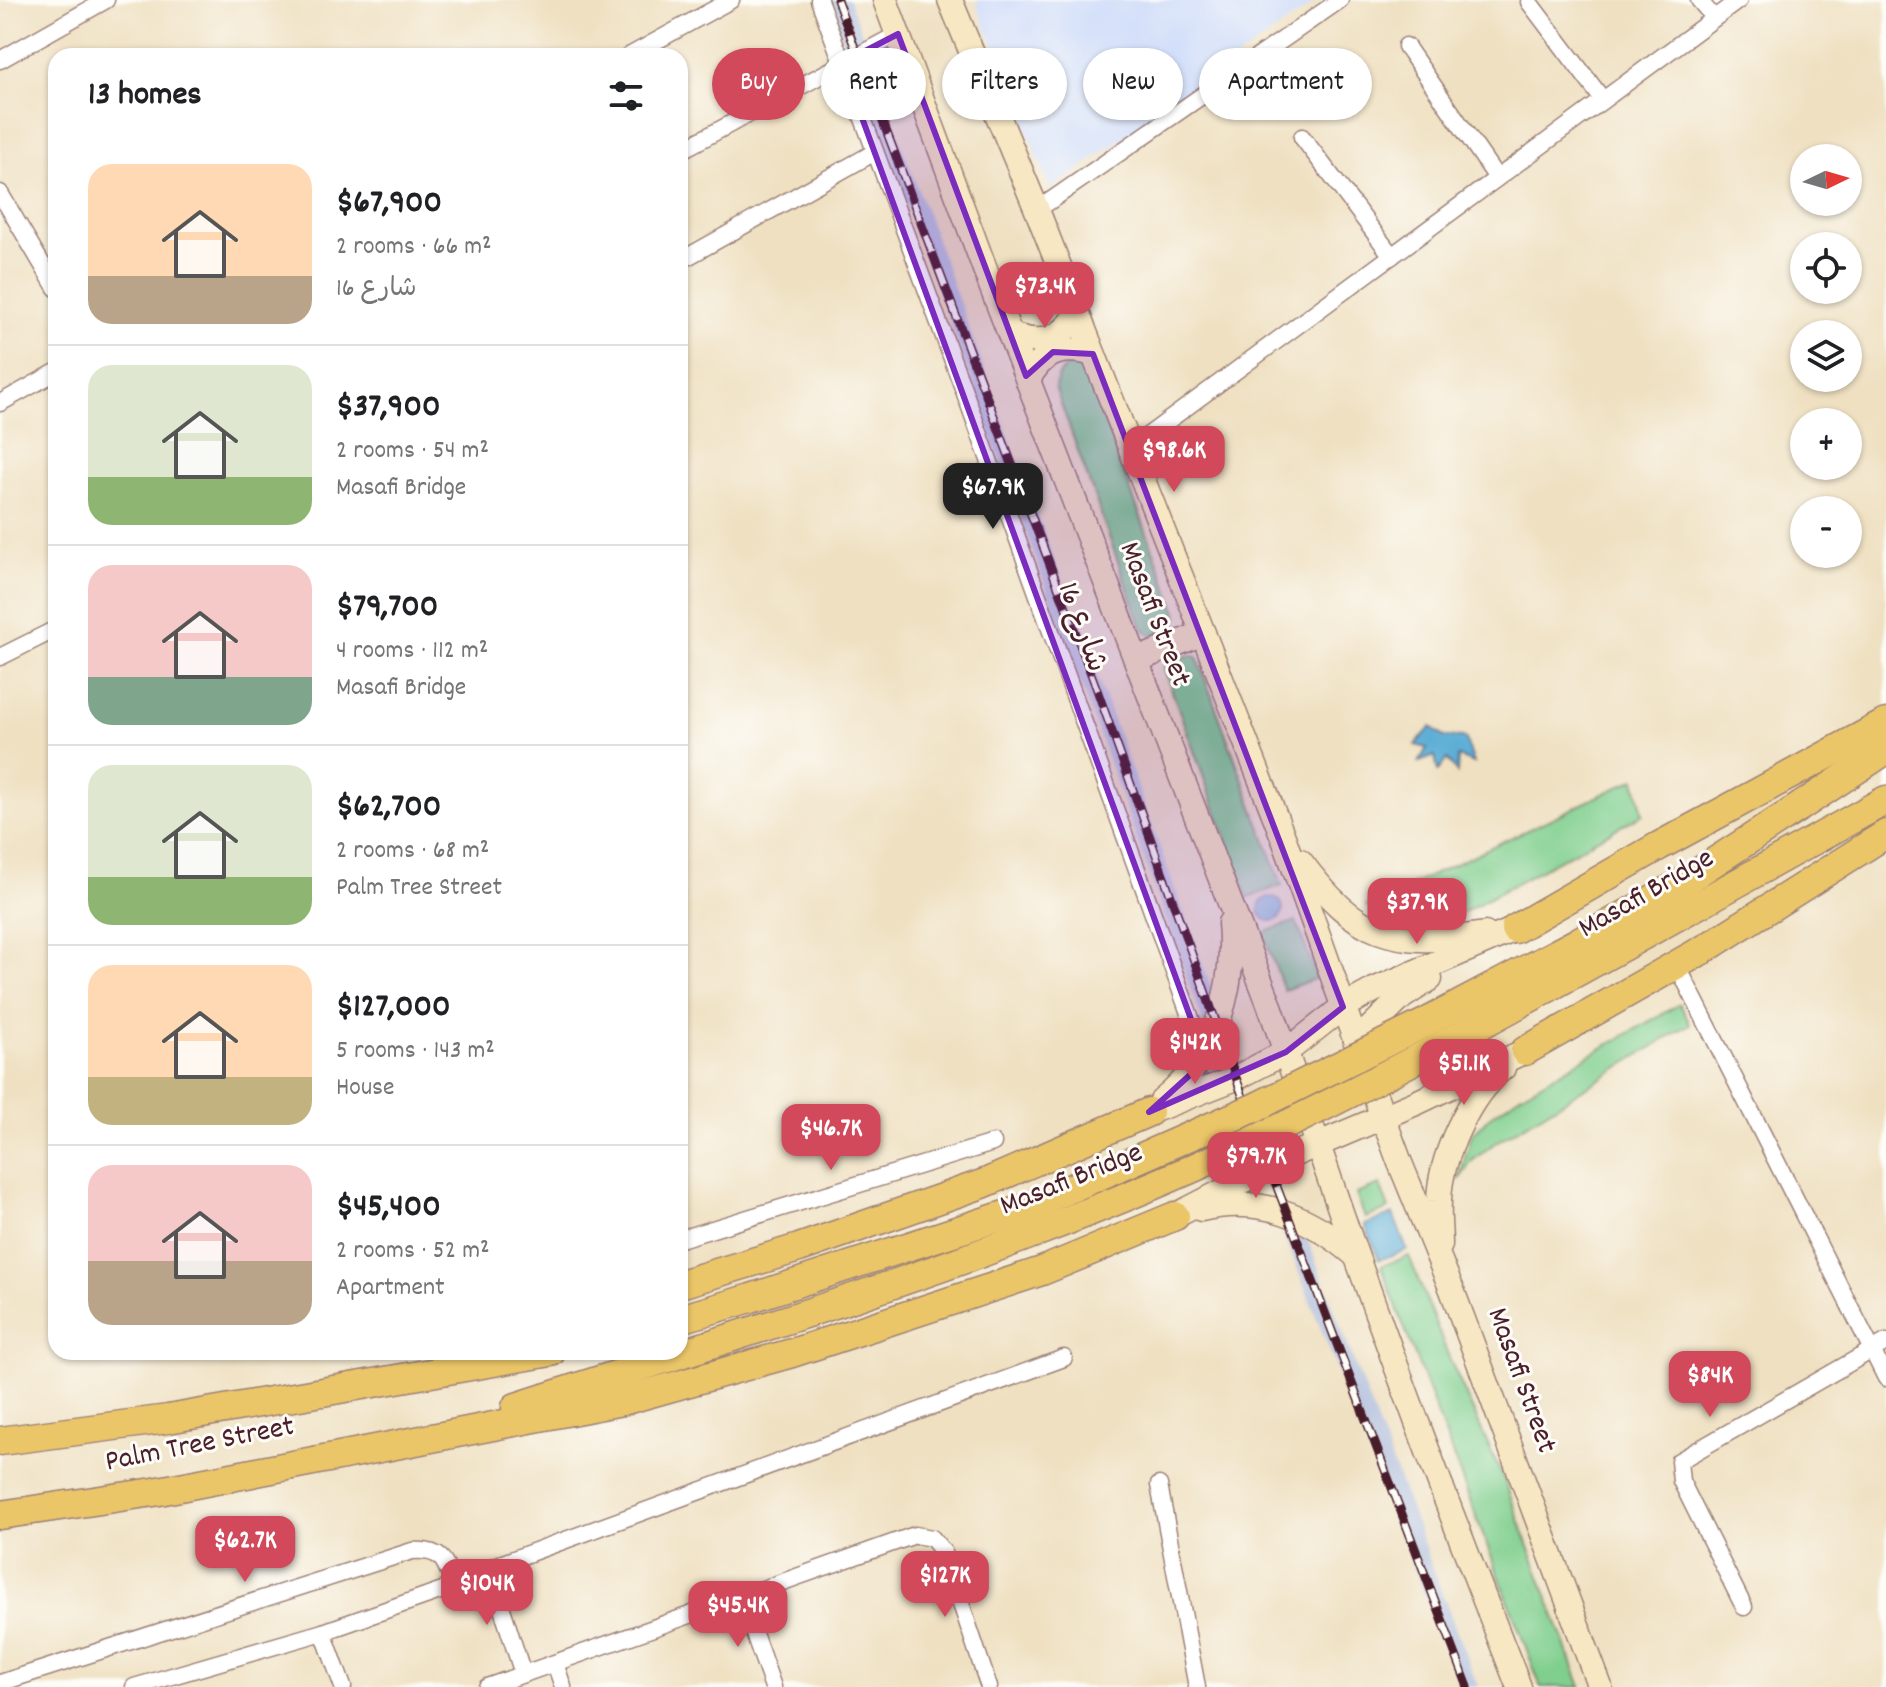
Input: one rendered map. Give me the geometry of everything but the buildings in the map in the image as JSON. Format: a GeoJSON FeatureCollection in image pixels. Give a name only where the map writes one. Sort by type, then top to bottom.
{"type":"FeatureCollection","features":[{"type":"Feature","properties":{"kind":"highway"},"geometry":{"type":"LineString","coordinates":[[1515,929],[1659,846],[1886,723]]}},
{"type":"Feature","properties":{"kind":"highway","name":"Masafi Bridge"},"geometry":{"type":"LineString","coordinates":[[688,1317],[1026,1208],[1256,1107],[1409,1032],[1576,943],[1680,884],[1886,750]]}},
{"type":"Feature","properties":{"kind":"highway","name":"Masafi Bridge"},"geometry":{"type":"LineString","coordinates":[[688,1351],[1037,1234],[1281,1128],[1490,1022],[1886,800]]}},
{"type":"Feature","properties":{"kind":"highway"},"geometry":{"type":"LineString","coordinates":[[1525,1051],[1677,965],[1886,834]]}},
{"type":"Feature","properties":{"kind":"highway"},"geometry":{"type":"LineString","coordinates":[[688,1282],[799,1248],[985,1183],[1159,1108]]}},
{"type":"Feature","properties":{"kind":"highway"},"geometry":{"type":"LineString","coordinates":[[412,1440],[622,1401],[792,1353],[1042,1271],[1186,1210]]}},
{"type":"Feature","properties":{"kind":"highway"},"geometry":{"type":"LineString","coordinates":[[394,1378],[446,1360]]}},
{"type":"Feature","properties":{"kind":"highway"},"geometry":{"type":"LineString","coordinates":[[394,1378],[503,1360]]}},
{"type":"Feature","properties":{"kind":"highway","name":"Masafi Bridge"},"geometry":{"type":"LineString","coordinates":[[412,1440],[661,1360]]}},
{"type":"Feature","properties":{"kind":"highway","name":"Palm Tree Street"},"geometry":{"type":"LineString","coordinates":[[0,1441],[168,1419],[394,1378]]}},
{"type":"Feature","properties":{"kind":"highway","name":"Palm Tree Street"},"geometry":{"type":"LineString","coordinates":[[0,1515],[154,1492],[412,1440]]}},
{"type":"Feature","properties":{"kind":"main road","name":"Masafi Street"},"geometry":{"type":"LineString","coordinates":[[885,0],[1290,1062]]}},
{"type":"Feature","properties":{"kind":"main road","name":"Masafi Street"},"geometry":{"type":"LineString","coordinates":[[953,1],[1285,842],[1356,1042],[1402,997],[1454,963]]}},
{"type":"Feature","properties":{"kind":"main road"},"geometry":{"type":"LineString","coordinates":[[1010,334],[1024,340],[1049,340],[1069,326],[1077,315]]}},
{"type":"Feature","properties":{"kind":"main road"},"geometry":{"type":"LineString","coordinates":[[1028,380],[1034,367],[1053,352],[1077,350],[1093,354]]}},
{"type":"Feature","properties":{"kind":"main road"},"geometry":{"type":"LineString","coordinates":[[1137,660],[1203,633]]}},
{"type":"Feature","properties":{"kind":"main road"},"geometry":{"type":"LineString","coordinates":[[1285,842],[1324,894],[1352,919],[1381,932],[1410,940],[1451,939],[1515,929]]}},
{"type":"Feature","properties":{"kind":"main road"},"geometry":{"type":"LineString","coordinates":[[1159,1108],[1191,1074],[1217,1025],[1227,991],[1232,946],[1228,900]]}},
{"type":"Feature","properties":{"kind":"main road"},"geometry":{"type":"LineString","coordinates":[[1159,1108],[1236,1078],[1290,1062],[1343,1007],[1374,990],[1515,929]]}},
{"type":"Feature","properties":{"kind":"main road"},"geometry":{"type":"LineString","coordinates":[[1423,1008],[1429,990],[1454,963],[1476,948]]}},
{"type":"Feature","properties":{"kind":"main road"},"geometry":{"type":"LineString","coordinates":[[1186,1210],[1269,1166],[1318,1133],[1525,1051]]}},
{"type":"Feature","properties":{"kind":"main road"},"geometry":{"type":"LineString","coordinates":[[1452,1290],[1440,1245],[1439,1199],[1447,1157],[1467,1111],[1493,1075],[1525,1051]]}},
{"type":"Feature","properties":{"kind":"main road"},"geometry":{"type":"LineString","coordinates":[[1451,1059],[1491,1067]]}},
{"type":"Feature","properties":{"kind":"main road"},"geometry":{"type":"LineString","coordinates":[[1159,1108],[1189,1109],[1201,1117]]}},
{"type":"Feature","properties":{"kind":"main road","name":"Masafi Street"},"geometry":{"type":"LineString","coordinates":[[1380,1108],[1452,1290],[1600,1687]]}},
{"type":"Feature","properties":{"kind":"main road"},"geometry":{"type":"LineString","coordinates":[[1318,1133],[1355,1254],[1519,1687]]}},
{"type":"Feature","properties":{"kind":"main road"},"geometry":{"type":"LineString","coordinates":[[1186,1210],[1216,1181],[1217,1174]]}},
{"type":"Feature","properties":{"kind":"main road"},"geometry":{"type":"LineString","coordinates":[[1186,1210],[1220,1205],[1257,1205],[1286,1212],[1326,1231],[1355,1254]]}},
{"type":"Feature","properties":{"kind":"street"},"geometry":{"type":"LineString","coordinates":[[0,60],[106,0]]}},
{"type":"Feature","properties":{"kind":"street"},"geometry":{"type":"LineString","coordinates":[[644,48],[731,0]]}},
{"type":"Feature","properties":{"kind":"street","name":"شارع 16"},"geometry":{"type":"LineString","coordinates":[[819,0],[837,48]]}},
{"type":"Feature","properties":{"kind":"street"},"geometry":{"type":"LineString","coordinates":[[1037,210],[1340,0]]}},
{"type":"Feature","properties":{"kind":"street"},"geometry":{"type":"LineString","coordinates":[[1699,0],[1714,18]]}},
{"type":"Feature","properties":{"kind":"street"},"geometry":{"type":"LineString","coordinates":[[1131,448],[1739,0]]}},
{"type":"Feature","properties":{"kind":"street"},"geometry":{"type":"LineString","coordinates":[[1529,2],[1603,100]]}},
{"type":"Feature","properties":{"kind":"street"},"geometry":{"type":"LineString","coordinates":[[871,48],[898,34]]}},
{"type":"Feature","properties":{"kind":"street"},"geometry":{"type":"LineString","coordinates":[[1406,46],[1497,178]]}},
{"type":"Feature","properties":{"kind":"street"},"geometry":{"type":"LineString","coordinates":[[688,147],[821,74]]}},
{"type":"Feature","properties":{"kind":"street","name":"شارع 16"},"geometry":{"type":"LineString","coordinates":[[863,120],[1203,1052]]}},
{"type":"Feature","properties":{"kind":"street"},"geometry":{"type":"LineString","coordinates":[[1302,137],[1392,256]]}},
{"type":"Feature","properties":{"kind":"street"},"geometry":{"type":"LineString","coordinates":[[688,257],[875,152]]}},
{"type":"Feature","properties":{"kind":"street"},"geometry":{"type":"LineString","coordinates":[[0,193],[48,274]]}},
{"type":"Feature","properties":{"kind":"street"},"geometry":{"type":"LineString","coordinates":[[0,403],[48,376]]}},
{"type":"Feature","properties":{"kind":"street"},"geometry":{"type":"LineString","coordinates":[[0,657],[48,633]]}},
{"type":"Feature","properties":{"kind":"street"},"geometry":{"type":"LineString","coordinates":[[1677,965],[1879,1346],[1886,1378]]}},
{"type":"Feature","properties":{"kind":"street"},"geometry":{"type":"LineString","coordinates":[[688,1237],[993,1143]]}},
{"type":"Feature","properties":{"kind":"street"},"geometry":{"type":"LineString","coordinates":[[1744,1607],[1681,1481],[1679,1461],[1879,1346]]}},
{"type":"Feature","properties":{"kind":"street"},"geometry":{"type":"LineString","coordinates":[[134,1687],[154,1684],[323,1632],[454,1586],[489,1568],[1064,1358]]}},
{"type":"Feature","properties":{"kind":"street"},"geometry":{"type":"LineString","coordinates":[[1159,1485],[1197,1687]]}},
{"type":"Feature","properties":{"kind":"street"},"geometry":{"type":"LineString","coordinates":[[487,1687],[915,1535],[932,1538],[944,1553],[989,1687]]}},
{"type":"Feature","properties":{"kind":"street"},"geometry":{"type":"LineString","coordinates":[[0,1683],[412,1551],[436,1553],[445,1561],[454,1586]]}},
{"type":"Feature","properties":{"kind":"street"},"geometry":{"type":"LineString","coordinates":[[489,1568],[523,1674]]}},
{"type":"Feature","properties":{"kind":"street"},"geometry":{"type":"LineString","coordinates":[[741,1597],[773,1687]]}},
{"type":"Feature","properties":{"kind":"street"},"geometry":{"type":"LineString","coordinates":[[323,1632],[343,1687]]}},
{"type":"Feature","properties":{"kind":"street"},"geometry":{"type":"LineString","coordinates":[[555,1663],[563,1687]]}},
{"type":"Feature","properties":{"kind":"highlighted area"},"geometry":{"type":"Polygon","coordinates":[[[898,34],[1026,376],[1053,352],[1093,354],[1343,1007],[1286,1052],[1149,1112],[1191,1074],[1203,1052],[842,63],[898,34]]]}},
{"type":"Feature","properties":{"kind":"shaded area"},"geometry":{"type":"Polygon","coordinates":[[[828,0],[849,0],[866,44],[845,48],[828,0]]]}},
{"type":"Feature","properties":{"kind":"shaded area"},"geometry":{"type":"Polygon","coordinates":[[[981,0],[1319,0],[1251,48],[1199,48],[1199,85],[1183,96],[1183,48],[1083,48],[1083,120],[1149,120],[1051,189],[1023,120],[1067,120],[1067,48],[994,48],[976,3],[981,0]]]}},
{"type":"Feature","properties":{"kind":"shaded area"},"geometry":{"type":"Polygon","coordinates":[[[873,120],[892,120],[1217,1003],[1204,1025],[921,241],[873,120]]]}},
{"type":"Feature","properties":{"kind":"shaded area"},"geometry":{"type":"Polygon","coordinates":[[[1276,1214],[1302,1225],[1478,1687],[1461,1687],[1276,1214]]]}},
{"type":"Feature","properties":{"kind":"green space"},"geometry":{"type":"Polygon","coordinates":[[[1070,363],[1082,363],[1178,615],[1174,629],[1152,636],[1142,628],[1055,387],[1058,376],[1070,363]]]}},
{"type":"Feature","properties":{"kind":"green space"},"geometry":{"type":"Polygon","coordinates":[[[1190,655],[1197,657],[1282,885],[1248,898],[1164,669],[1165,664],[1190,655]]]}},
{"type":"Feature","properties":{"kind":"green space"},"geometry":{"type":"Polygon","coordinates":[[[1635,779],[1643,814],[1462,913],[1437,920],[1413,921],[1366,906],[1635,779]]]}},
{"type":"Feature","properties":{"kind":"green space"},"geometry":{"type":"Polygon","coordinates":[[[1296,921],[1317,978],[1284,990],[1263,933],[1296,921]]]}},
{"type":"Feature","properties":{"kind":"green space"},"geometry":{"type":"Polygon","coordinates":[[[1680,1004],[1690,1024],[1492,1145],[1472,1161],[1458,1181],[1472,1135],[1489,1117],[1520,1095],[1680,1004]]]}},
{"type":"Feature","properties":{"kind":"green space"},"geometry":{"type":"Polygon","coordinates":[[[1380,1185],[1389,1209],[1365,1218],[1356,1194],[1380,1185]]]}},
{"type":"Feature","properties":{"kind":"green space"},"geometry":{"type":"Polygon","coordinates":[[[1409,1256],[1450,1360],[1505,1482],[1581,1687],[1541,1687],[1381,1266],[1409,1256]]]}},
{"type":"Feature","properties":{"kind":"water"},"geometry":{"type":"Polygon","coordinates":[[[1431,727],[1444,737],[1465,738],[1474,763],[1458,757],[1457,773],[1447,759],[1438,771],[1435,756],[1419,762],[1427,748],[1415,745],[1431,727]]]}},
{"type":"Feature","properties":{"kind":"water"},"geometry":{"type":"Polygon","coordinates":[[[1271,897],[1280,900],[1283,909],[1280,918],[1271,921],[1262,918],[1259,909],[1262,900],[1271,897]]]}},
{"type":"Feature","properties":{"kind":"water"},"geometry":{"type":"Polygon","coordinates":[[[1393,1214],[1407,1250],[1379,1260],[1365,1225],[1393,1214]]]}},
{"type":"Feature","properties":{"kind":"railway"},"geometry":{"type":"LineString","coordinates":[[837,0],[1096,687],[1243,1097]]}},
{"type":"Feature","properties":{"kind":"railway"},"geometry":{"type":"LineString","coordinates":[[1264,1153],[1468,1687]]}}]}
